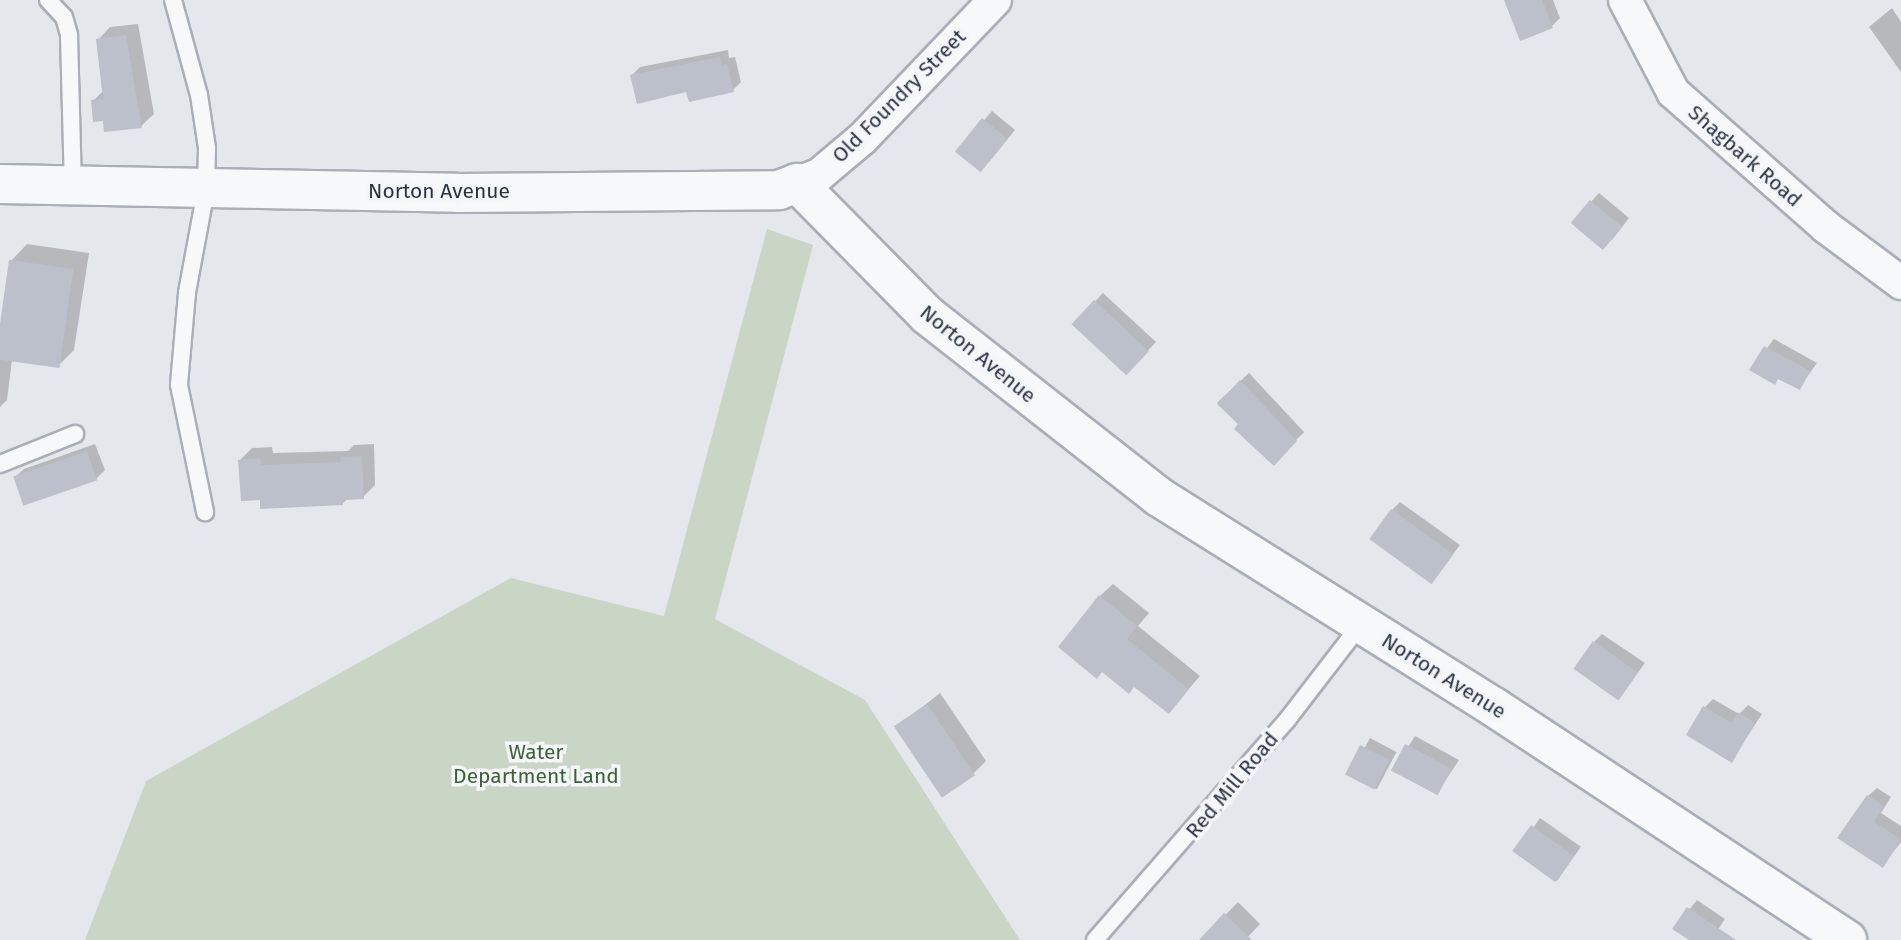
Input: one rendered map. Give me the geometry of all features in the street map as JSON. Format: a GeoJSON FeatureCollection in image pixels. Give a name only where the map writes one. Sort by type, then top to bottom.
{"type":"FeatureCollection","features":[{"type":"Feature","properties":{"kind":"street","name":"Old Foundry Street"},"geometry":{"type":"LineString","coordinates":[[797,183],[819,175],[863,138],[995,0]]}},
{"type":"Feature","properties":{"kind":"street","name":"Shagbark Road"},"geometry":{"type":"LineString","coordinates":[[1625,0],[1672,92],[1826,227],[1901,283]]}},
{"type":"Feature","properties":{"kind":"street","name":"Norton Avenue"},"geometry":{"type":"LineString","coordinates":[[0,184],[73,189],[684,192],[779,190],[797,183],[927,315],[1159,497],[1361,624],[1847,940]]}},
{"type":"Feature","properties":{"kind":"lane"},"geometry":{"type":"LineString","coordinates":[[48,0],[64,17],[69,35],[73,189]]}},
{"type":"Feature","properties":{"kind":"lane"},"geometry":{"type":"LineString","coordinates":[[173,0],[200,95],[207,148],[205,190],[187,293],[179,385],[205,512]]}},
{"type":"Feature","properties":{"kind":"lane"},"geometry":{"type":"LineString","coordinates":[[0,464],[75,434]]}},
{"type":"Feature","properties":{"kind":"lane","name":"Red Mill Road"},"geometry":{"type":"LineString","coordinates":[[1095,940],[1287,720],[1361,624]]}},
{"type":"Feature","properties":{"kind":"green space","name":"Water Department Land"},"geometry":{"type":"Polygon","coordinates":[[[767,229],[813,245],[715,619],[865,700],[1020,940],[85,940],[146,781],[511,578],[664,616],[767,229]]]}},
{"type":"Feature","properties":{"kind":"building"},"geometry":{"type":"Polygon","coordinates":[[[1504,0],[1542,0],[1553,28],[1520,41],[1504,0]]]}},
{"type":"Feature","properties":{"kind":"building"},"geometry":{"type":"Polygon","coordinates":[[[126,35],[142,128],[104,132],[103,121],[93,122],[91,100],[103,99],[96,39],[126,35]]]}},
{"type":"Feature","properties":{"kind":"building"},"geometry":{"type":"Polygon","coordinates":[[[720,57],[721,65],[727,64],[734,92],[689,102],[686,92],[637,104],[630,75],[720,57]]]}},
{"type":"Feature","properties":{"kind":"building"},"geometry":{"type":"Polygon","coordinates":[[[982,118],[1008,139],[981,172],[955,151],[982,118]]]}},
{"type":"Feature","properties":{"kind":"building"},"geometry":{"type":"Polygon","coordinates":[[[1590,200],[1622,227],[1603,250],[1571,223],[1590,200]]]}},
{"type":"Feature","properties":{"kind":"building"},"geometry":{"type":"Polygon","coordinates":[[[9,260],[73,269],[59,368],[0,360],[0,324],[9,260]]]}},
{"type":"Feature","properties":{"kind":"building"},"geometry":{"type":"Polygon","coordinates":[[[1094,300],[1149,351],[1126,375],[1071,324],[1094,300]]]}},
{"type":"Feature","properties":{"kind":"building"},"geometry":{"type":"Polygon","coordinates":[[[1764,346],[1810,371],[1800,390],[1778,379],[1775,385],[1749,370],[1764,346]]]}},
{"type":"Feature","properties":{"kind":"building"},"geometry":{"type":"Polygon","coordinates":[[[1240,380],[1297,441],[1274,466],[1234,429],[1238,424],[1217,404],[1240,380]]]}},
{"type":"Feature","properties":{"kind":"building"},"geometry":{"type":"Polygon","coordinates":[[[87,451],[97,480],[23,506],[13,476],[87,451]]]}},
{"type":"Feature","properties":{"kind":"building"},"geometry":{"type":"Polygon","coordinates":[[[362,456],[364,499],[343,500],[343,505],[260,509],[260,500],[241,501],[238,460],[260,458],[261,465],[341,462],[340,457],[362,456]]]}},
{"type":"Feature","properties":{"kind":"building"},"geometry":{"type":"Polygon","coordinates":[[[1391,509],[1453,554],[1432,584],[1369,539],[1391,509]]]}},
{"type":"Feature","properties":{"kind":"building"},"geometry":{"type":"Polygon","coordinates":[[[1099,595],[1137,626],[1127,639],[1189,689],[1169,714],[1134,687],[1129,694],[1102,672],[1097,679],[1058,647],[1099,595]]]}},
{"type":"Feature","properties":{"kind":"building"},"geometry":{"type":"Polygon","coordinates":[[[1593,641],[1638,673],[1619,700],[1573,669],[1593,641]]]}},
{"type":"Feature","properties":{"kind":"building"},"geometry":{"type":"Polygon","coordinates":[[[927,704],[975,775],[942,798],[894,726],[927,704]]]}},
{"type":"Feature","properties":{"kind":"building"},"geometry":{"type":"Polygon","coordinates":[[[1703,706],[1732,723],[1738,712],[1755,723],[1732,763],[1686,735],[1703,706]]]}},
{"type":"Feature","properties":{"kind":"building"},"geometry":{"type":"Polygon","coordinates":[[[1405,744],[1452,769],[1438,795],[1391,770],[1405,744]]]}},
{"type":"Feature","properties":{"kind":"building"},"geometry":{"type":"Polygon","coordinates":[[[1360,745],[1389,760],[1374,789],[1345,774],[1360,745]]]}},
{"type":"Feature","properties":{"kind":"building"},"geometry":{"type":"Polygon","coordinates":[[[1867,795],[1884,806],[1874,822],[1901,839],[1883,868],[1837,838],[1867,795]]]}},
{"type":"Feature","properties":{"kind":"building"},"geometry":{"type":"Polygon","coordinates":[[[1531,825],[1574,856],[1555,882],[1512,851],[1531,825]]]}},
{"type":"Feature","properties":{"kind":"building"},"geometry":{"type":"Polygon","coordinates":[[[1687,907],[1736,940],[1689,940],[1672,929],[1687,907]]]}},
{"type":"Feature","properties":{"kind":"building"},"geometry":{"type":"Polygon","coordinates":[[[1224,913],[1252,940],[1199,940],[1224,913]]]}}]}
